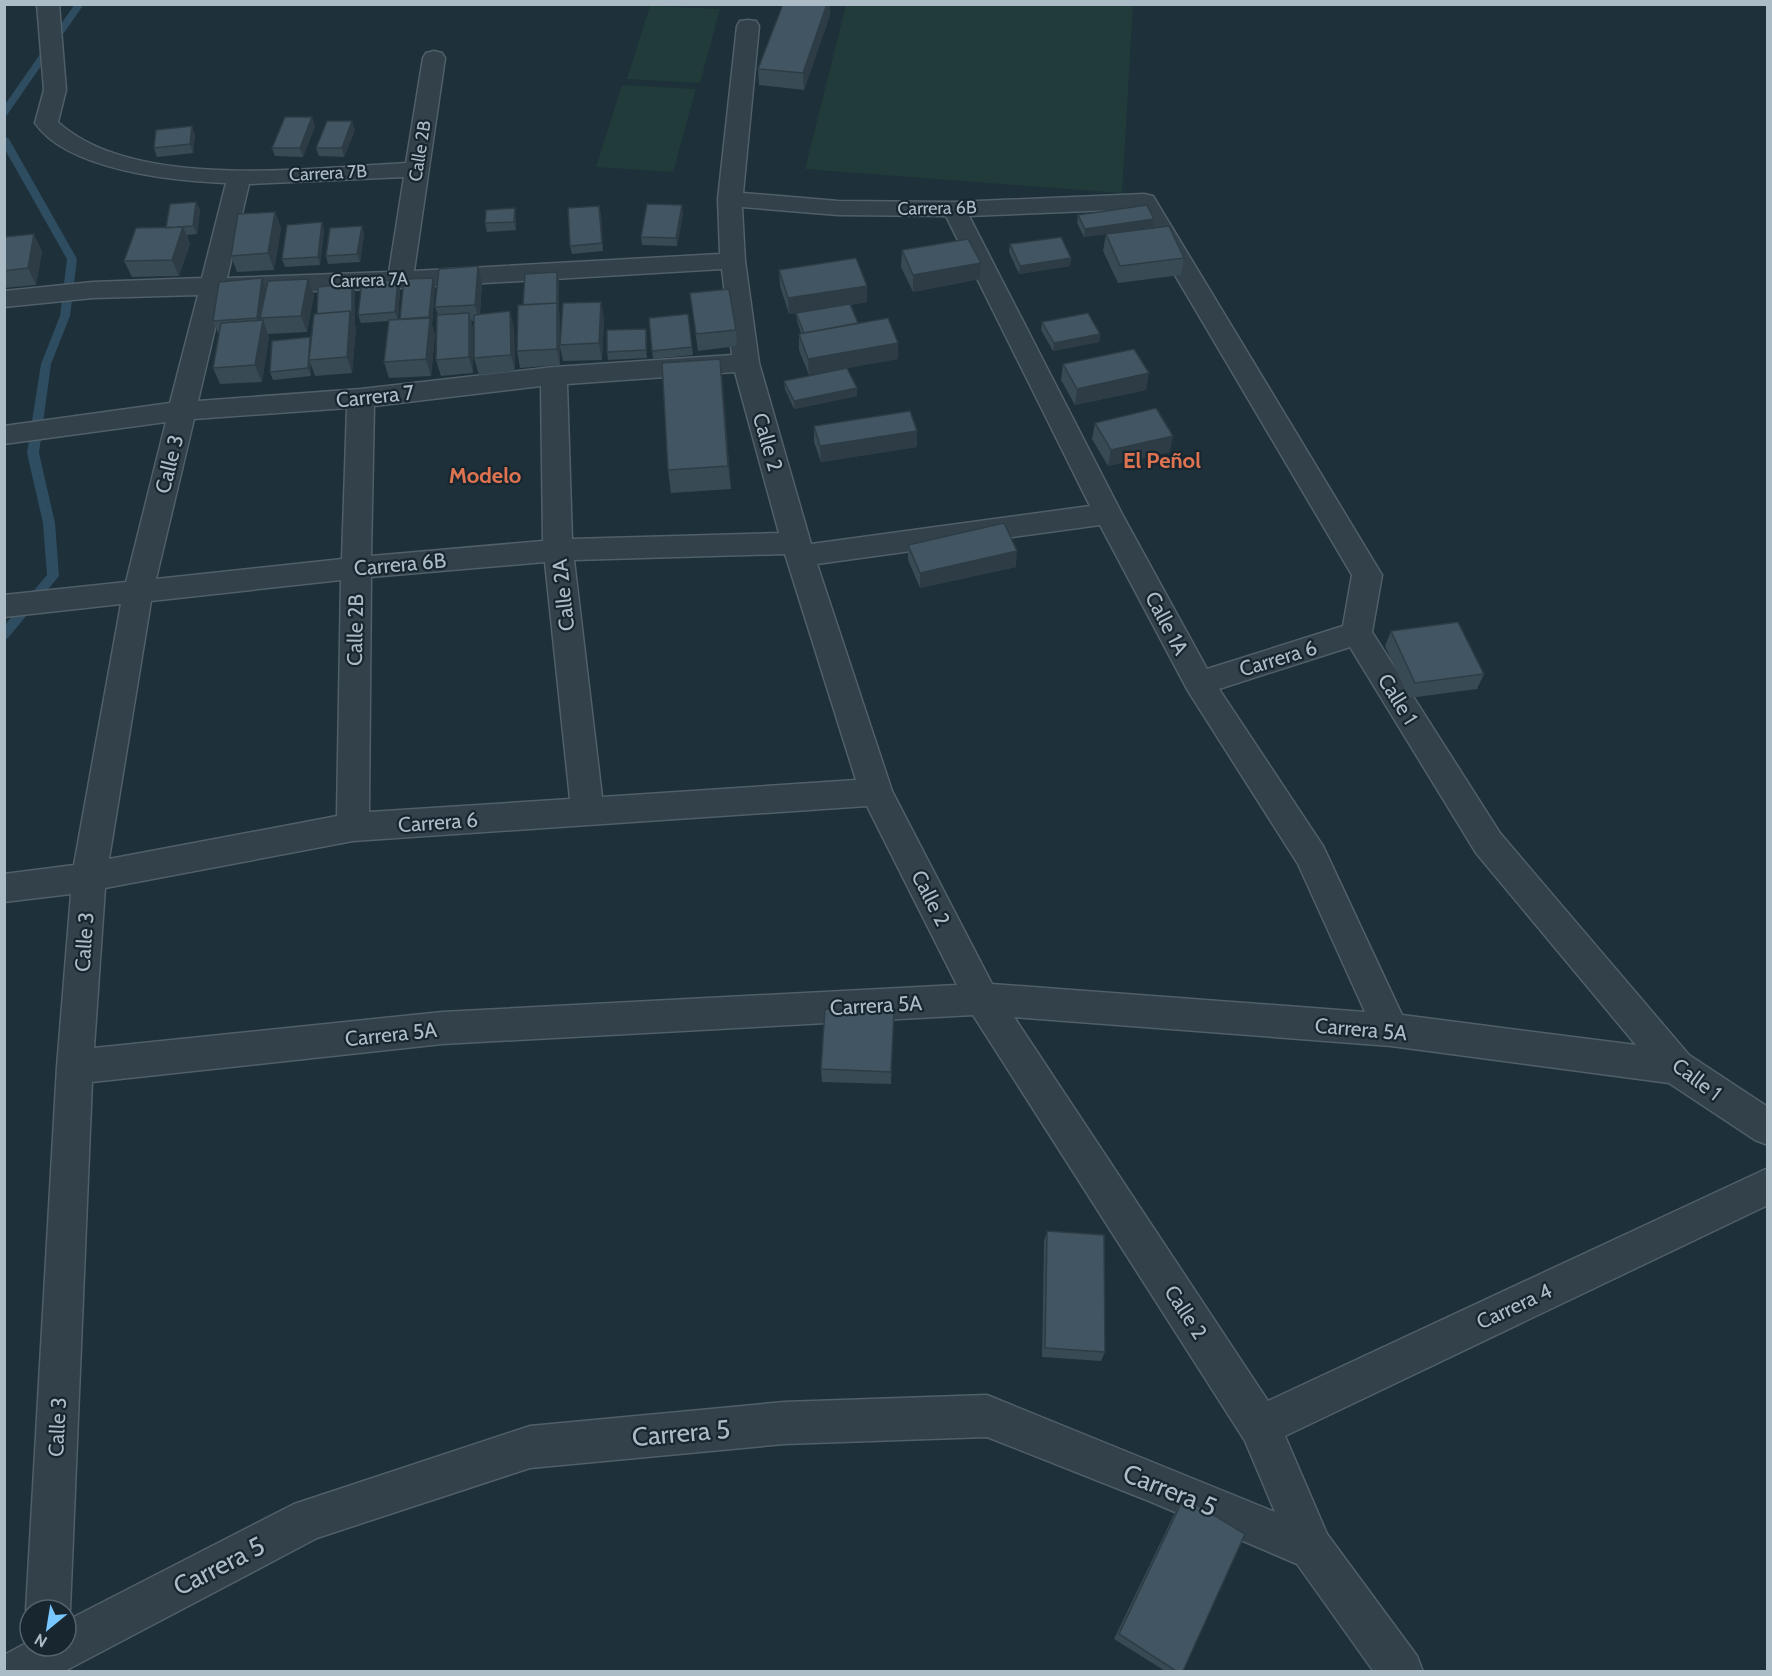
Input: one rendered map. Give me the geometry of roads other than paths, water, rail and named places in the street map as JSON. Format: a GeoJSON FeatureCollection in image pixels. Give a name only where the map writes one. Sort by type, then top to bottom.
{"type":"FeatureCollection","features":[{"type":"Feature","properties":{"kind":"street"},"geometry":{"type":"LineString","coordinates":[[48,4],[55,90],[46,123],[69,143],[137,168],[239,177]]}},
{"type":"Feature","properties":{"kind":"street","name":"Calle 2"},"geometry":{"type":"LineString","coordinates":[[748,26],[730,199],[733,261],[746,363],[798,550],[876,792],[982,999],[1260,1426],[1312,1549],[1401,1671]]}},
{"type":"Feature","properties":{"kind":"street","name":"Calle 2B"},"geometry":{"type":"LineString","coordinates":[[400,280],[435,58]]}},
{"type":"Feature","properties":{"kind":"street","name":"Carrera 7B"},"geometry":{"type":"LineString","coordinates":[[239,177],[417,169]]}},
{"type":"Feature","properties":{"kind":"street","name":"Calle 3"},"geometry":{"type":"LineString","coordinates":[[49,1598],[75,1067],[89,877],[138,592],[239,177]]}},
{"type":"Feature","properties":{"kind":"street","name":"Carrera 6B"},"geometry":{"type":"LineString","coordinates":[[730,199],[838,208],[954,209],[1144,201],[1367,575],[1357,633]]}},
{"type":"Feature","properties":{"kind":"street","name":"Calle 1A"},"geometry":{"type":"LineString","coordinates":[[954,209],[1108,514],[1199,682],[1311,856],[1391,1030]]}},
{"type":"Feature","properties":{"kind":"street","name":"Carrera 7A"},"geometry":{"type":"LineString","coordinates":[[4,299],[53,292],[400,280],[733,261]]}},
{"type":"Feature","properties":{"kind":"street","name":"Carrera 7"},"geometry":{"type":"LineString","coordinates":[[12,434],[182,411],[361,398],[554,376],[746,363]]}},
{"type":"Feature","properties":{"kind":"street","name":"Calle 2A"},"geometry":{"type":"LineString","coordinates":[[554,376],[558,550],[588,813]]}},
{"type":"Feature","properties":{"kind":"street","name":"Calle 2B"},"geometry":{"type":"LineString","coordinates":[[352,827],[361,398]]}},
{"type":"Feature","properties":{"kind":"street","name":"Carrera 6B"},"geometry":{"type":"LineString","coordinates":[[7,606],[356,568],[558,550],[798,550],[1108,514]]}},
{"type":"Feature","properties":{"kind":"street","name":"Carrera 6"},"geometry":{"type":"LineString","coordinates":[[1199,682],[1357,633]]}},
{"type":"Feature","properties":{"kind":"street","name":"Calle 1"},"geometry":{"type":"LineString","coordinates":[[1357,633],[1488,843],[1676,1067],[1767,1128]]}},
{"type":"Feature","properties":{"kind":"street","name":"Carrera 6"},"geometry":{"type":"LineString","coordinates":[[4,888],[89,877],[352,827],[876,792]]}},
{"type":"Feature","properties":{"kind":"street","name":"Carrera 5A"},"geometry":{"type":"LineString","coordinates":[[75,1067],[442,1028],[982,999],[1391,1030],[1676,1067]]}},
{"type":"Feature","properties":{"kind":"street","name":"Carrera 4"},"geometry":{"type":"LineString","coordinates":[[1260,1426],[1767,1186]]}},
{"type":"Feature","properties":{"kind":"street","name":"Carrera 5"},"geometry":{"type":"LineString","coordinates":[[78,1641],[309,1519],[530,1447],[784,1423],[987,1416],[1156,1483],[1312,1549]]}},
{"type":"Feature","properties":{"kind":"waterway"},"geometry":{"type":"LineString","coordinates":[[4,113],[80,4]]}},
{"type":"Feature","properties":{"kind":"waterway"},"geometry":{"type":"LineString","coordinates":[[4,139],[72,259],[65,316],[46,364],[33,453],[49,523],[53,576],[4,635]]}},
{"type":"Feature","properties":{"kind":"district","name":"El Peñol"},"geometry":{"type":"Point","coordinates":[1162,460]}},
{"type":"Feature","properties":{"kind":"district","name":"Modelo"},"geometry":{"type":"Point","coordinates":[485,475]}}]}
